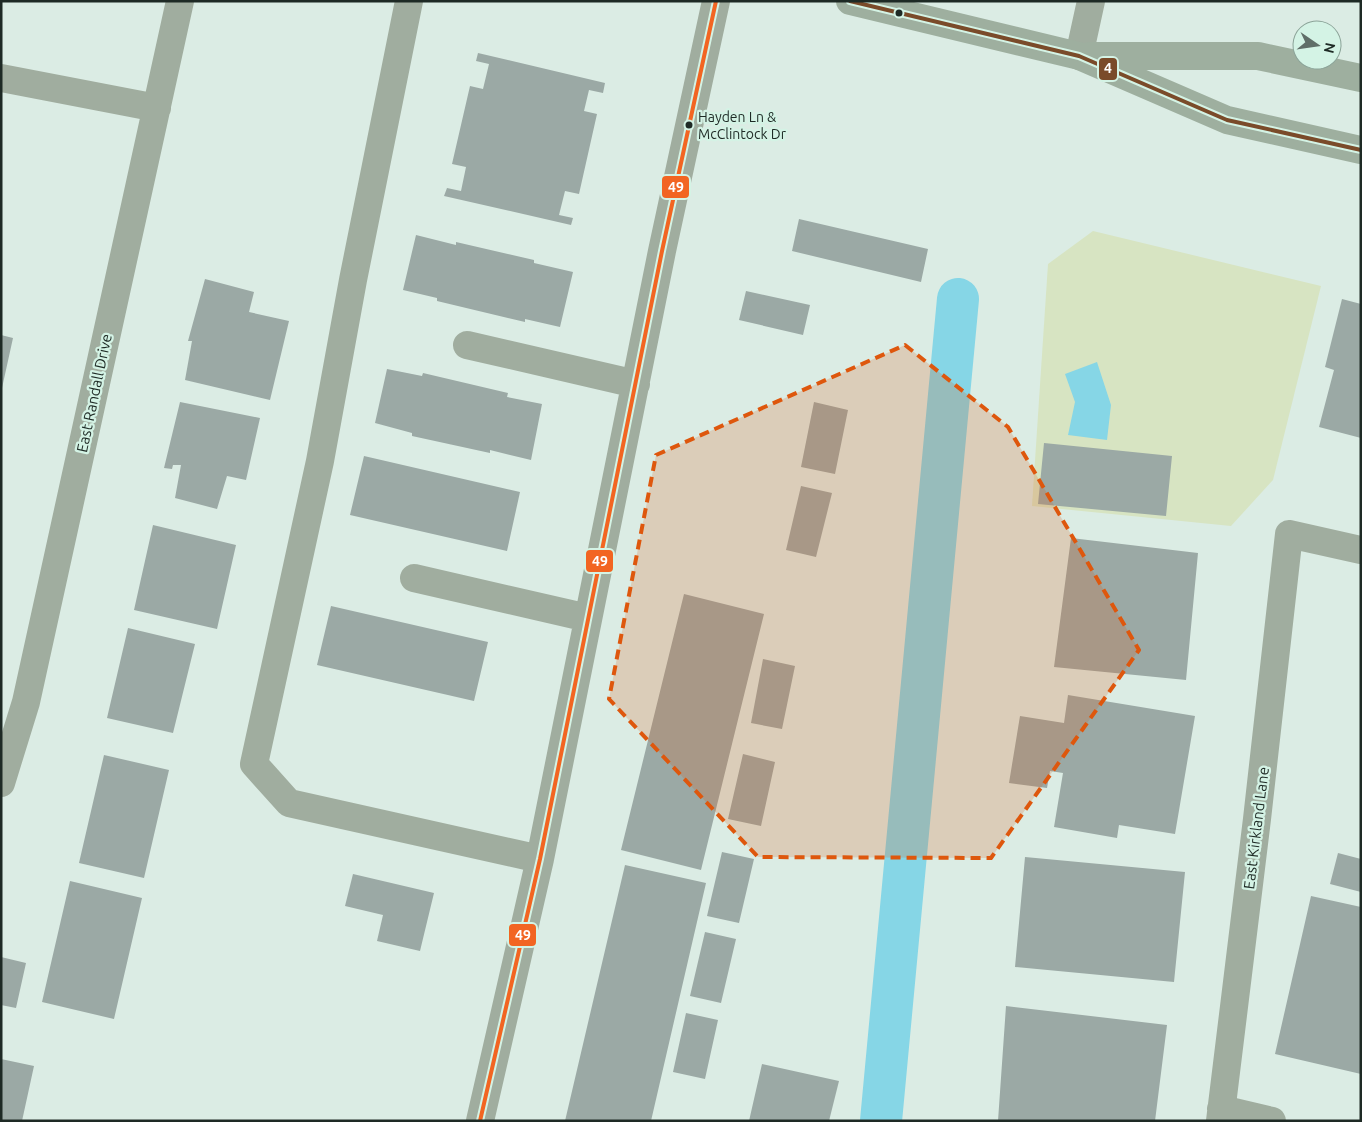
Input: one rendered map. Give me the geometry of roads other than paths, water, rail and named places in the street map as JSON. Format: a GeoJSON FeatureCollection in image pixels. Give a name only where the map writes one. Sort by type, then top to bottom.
{"type":"FeatureCollection","features":[{"type":"Feature","properties":{"kind":"main road"},"geometry":{"type":"LineString","coordinates":[[850,1],[1079,56],[1227,120],[1361,150]]}},
{"type":"Feature","properties":{"kind":"main road"},"geometry":{"type":"LineString","coordinates":[[1079,56],[1258,56],[1361,78]]}},
{"type":"Feature","properties":{"kind":"street","name":"East Randall Drive"},"geometry":{"type":"LineString","coordinates":[[1,783],[26,702],[180,1]]}},
{"type":"Feature","properties":{"kind":"street"},"geometry":{"type":"LineString","coordinates":[[408,1],[353,280],[320,462],[254,764],[289,803],[540,859]]}},
{"type":"Feature","properties":{"kind":"street"},"geometry":{"type":"LineString","coordinates":[[480,1121],[540,859],[662,251],[716,1]]}},
{"type":"Feature","properties":{"kind":"street"},"geometry":{"type":"LineString","coordinates":[[1079,56],[1091,1]]}},
{"type":"Feature","properties":{"kind":"street"},"geometry":{"type":"LineString","coordinates":[[1,78],[157,108]]}},
{"type":"Feature","properties":{"kind":"street"},"geometry":{"type":"LineString","coordinates":[[467,345],[636,384]]}},
{"type":"Feature","properties":{"kind":"street","name":"East Kirkland Lane"},"geometry":{"type":"LineString","coordinates":[[1220,1115],[1257,819],[1289,534],[1361,550]]}},
{"type":"Feature","properties":{"kind":"street"},"geometry":{"type":"LineString","coordinates":[[414,578],[588,618]]}},
{"type":"Feature","properties":{"kind":"street"},"geometry":{"type":"LineString","coordinates":[[1220,1115],[1272,1121]]}},
{"type":"Feature","properties":{"kind":"water"},"geometry":{"type":"Polygon","coordinates":[[[1097,362],[1111,405],[1107,440],[1068,435],[1075,402],[1065,374],[1097,362]]]}},
{"type":"Feature","properties":{"kind":"waterway"},"geometry":{"type":"LineString","coordinates":[[881,1121],[958,299]]}},
{"type":"Feature","properties":{"kind":"place","name":"Hayden Ln & McClintock Dr"},"geometry":{"type":"Point","coordinates":[689,125]}}]}
